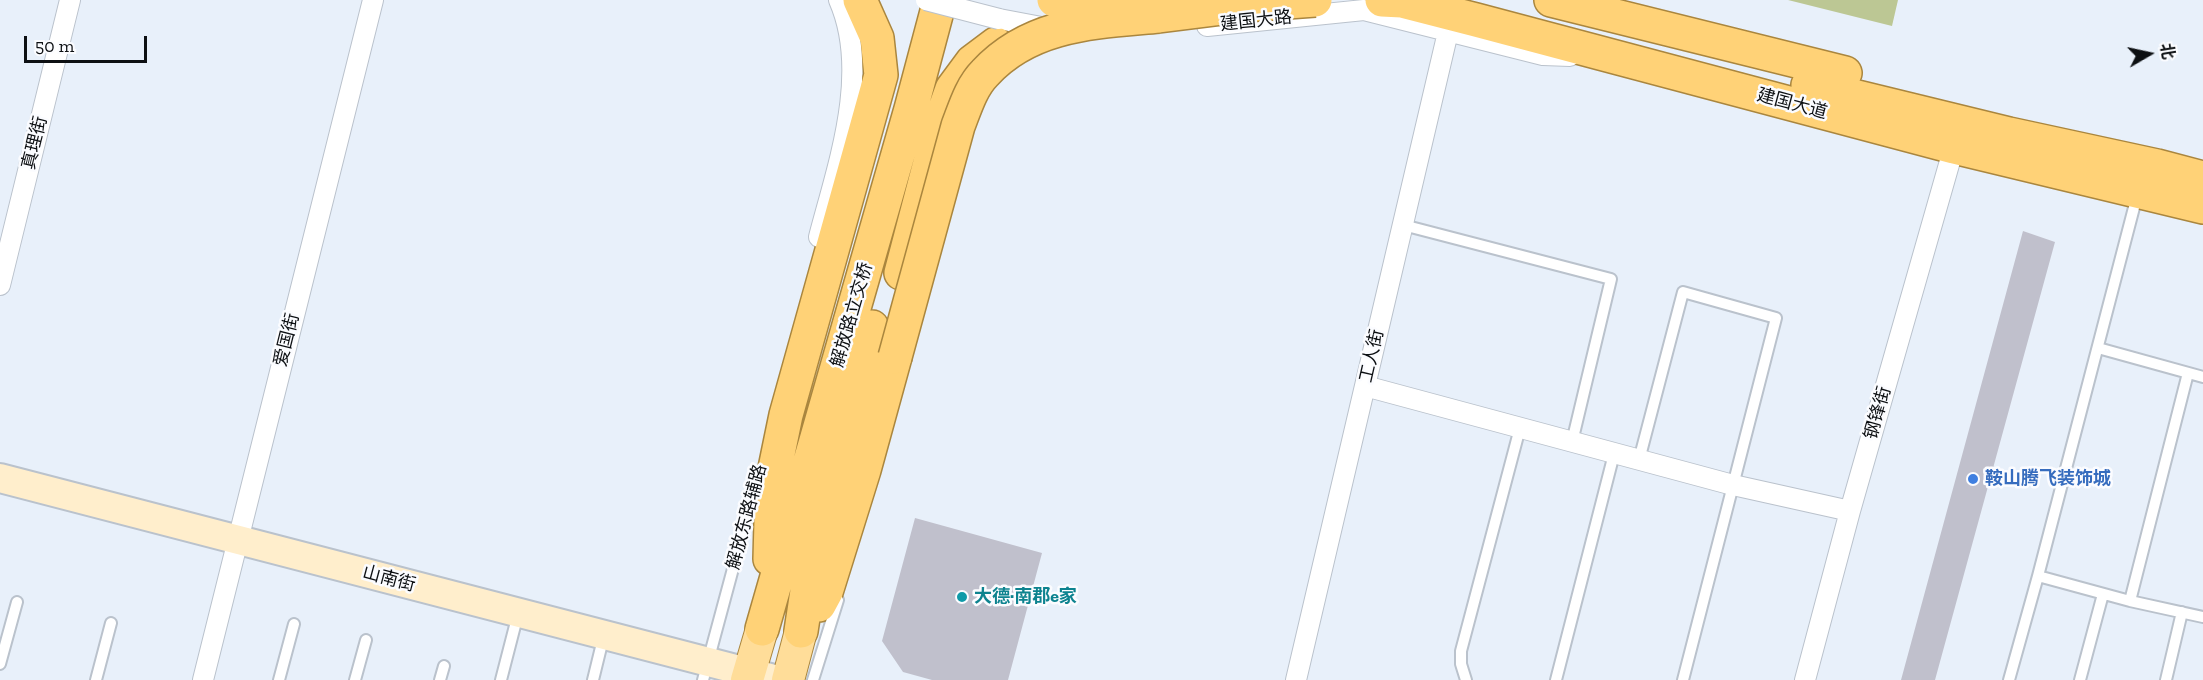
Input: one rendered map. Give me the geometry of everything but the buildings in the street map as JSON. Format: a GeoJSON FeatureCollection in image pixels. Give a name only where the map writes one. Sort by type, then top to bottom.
{"type":"FeatureCollection","features":[{"type":"Feature","properties":{"kind":"highway"},"geometry":{"type":"LineString","coordinates":[[762,629],[771,548],[772,483],[786,415],[881,75],[877,38],[860,0]]}},
{"type":"Feature","properties":{"kind":"highway"},"geometry":{"type":"LineString","coordinates":[[771,548],[784,486],[898,61],[895,31],[880,0]]}},
{"type":"Feature","properties":{"kind":"highway","name":"解放路立交桥"},"geometry":{"type":"LineString","coordinates":[[762,629],[940,0]]}},
{"type":"Feature","properties":{"kind":"highway","name":"解放路立交桥"},"geometry":{"type":"LineString","coordinates":[[804,616],[813,551],[957,0]]}},
{"type":"Feature","properties":{"kind":"highway"},"geometry":{"type":"LineString","coordinates":[[1054,0],[1136,16]]}},
{"type":"Feature","properties":{"kind":"highway"},"geometry":{"type":"LineString","coordinates":[[1076,0],[996,44],[972,62],[952,89],[942,117],[840,505],[804,616],[813,617],[826,592],[867,460],[958,126],[969,98],[984,74],[1029,40],[1062,27],[1136,16],[1315,0]]}},
{"type":"Feature","properties":{"kind":"highway","name":"建国大道"},"geometry":{"type":"LineString","coordinates":[[1382,0],[1402,1],[1954,147],[2147,179],[2203,178]]}},
{"type":"Feature","properties":{"kind":"highway"},"geometry":{"type":"LineString","coordinates":[[1551,0],[1992,110],[2087,139],[2147,179]]}},
{"type":"Feature","properties":{"kind":"highway","name":"建国大道"},"geometry":{"type":"LineString","coordinates":[[1463,17],[1881,103],[2009,134],[2147,179],[2203,207]]}},
{"type":"Feature","properties":{"kind":"main road","name":"山南街"},"geometry":{"type":"LineString","coordinates":[[0,478],[604,635],[706,671],[758,678]]}},
{"type":"Feature","properties":{"kind":"main road"},"geometry":{"type":"LineString","coordinates":[[788,680],[804,616]]}},
{"type":"Feature","properties":{"kind":"main road"},"geometry":{"type":"LineString","coordinates":[[758,678],[762,629]]}},
{"type":"Feature","properties":{"kind":"street","name":"真理街"},"geometry":{"type":"LineString","coordinates":[[0,285],[70,0]]}},
{"type":"Feature","properties":{"kind":"street","name":"爱国街"},"geometry":{"type":"LineString","coordinates":[[203,680],[373,0]]}},
{"type":"Feature","properties":{"kind":"street"},"geometry":{"type":"LineString","coordinates":[[786,415],[790,353],[841,149],[852,87],[853,56],[847,18],[839,0]]}},
{"type":"Feature","properties":{"kind":"street","name":"建国大路"},"geometry":{"type":"LineString","coordinates":[[926,0],[999,19],[1086,34],[1136,16],[1364,10],[1463,17]]}},
{"type":"Feature","properties":{"kind":"street"},"geometry":{"type":"LineString","coordinates":[[1136,16],[1173,19],[1192,0]]}},
{"type":"Feature","properties":{"kind":"street"},"geometry":{"type":"LineString","coordinates":[[1585,0],[1618,17]]}},
{"type":"Feature","properties":{"kind":"street","name":"工人街"},"geometry":{"type":"LineString","coordinates":[[1296,680],[1402,225],[1463,17]]}},
{"type":"Feature","properties":{"kind":"street"},"geometry":{"type":"LineString","coordinates":[[867,460],[902,391],[969,133],[983,97],[1001,70],[1018,55],[1040,42],[1072,32]]}},
{"type":"Feature","properties":{"kind":"street","name":"钢锋街"},"geometry":{"type":"LineString","coordinates":[[1804,680],[1954,147]]}},
{"type":"Feature","properties":{"kind":"street"},"geometry":{"type":"LineString","coordinates":[[1365,386],[1733,485],[1850,511]]}},
{"type":"Feature","properties":{"kind":"lane"},"geometry":{"type":"LineString","coordinates":[[2009,680],[2098,348],[2147,179]]}},
{"type":"Feature","properties":{"kind":"lane"},"geometry":{"type":"LineString","coordinates":[[1402,225],[1611,279],[1572,442]]}},
{"type":"Feature","properties":{"kind":"lane"},"geometry":{"type":"LineString","coordinates":[[1639,460],[1683,292],[1776,318],[1683,680]]}},
{"type":"Feature","properties":{"kind":"lane"},"geometry":{"type":"LineString","coordinates":[[2098,348],[2203,377]]}},
{"type":"Feature","properties":{"kind":"lane"},"geometry":{"type":"LineString","coordinates":[[2130,601],[2188,373]]}},
{"type":"Feature","properties":{"kind":"lane"},"geometry":{"type":"LineString","coordinates":[[1466,680],[1461,664],[1461,651],[1520,428]]}},
{"type":"Feature","properties":{"kind":"lane"},"geometry":{"type":"LineString","coordinates":[[1556,680],[1614,454]]}},
{"type":"Feature","properties":{"kind":"lane","name":"解放东路辅路"},"geometry":{"type":"LineString","coordinates":[[706,671],[763,456]]}},
{"type":"Feature","properties":{"kind":"lane"},"geometry":{"type":"LineString","coordinates":[[2038,576],[2130,601],[2203,616]]}},
{"type":"Feature","properties":{"kind":"lane"},"geometry":{"type":"LineString","coordinates":[[813,680],[841,588]]}},
{"type":"Feature","properties":{"kind":"lane"},"geometry":{"type":"LineString","coordinates":[[2080,680],[2103,594]]}},
{"type":"Feature","properties":{"kind":"lane"},"geometry":{"type":"LineString","coordinates":[[0,664],[17,602]]}},
{"type":"Feature","properties":{"kind":"lane"},"geometry":{"type":"LineString","coordinates":[[501,680],[519,612]]}},
{"type":"Feature","properties":{"kind":"lane"},"geometry":{"type":"LineString","coordinates":[[2166,680],[2182,612]]}},
{"type":"Feature","properties":{"kind":"lane"},"geometry":{"type":"LineString","coordinates":[[96,680],[111,623]]}},
{"type":"Feature","properties":{"kind":"lane"},"geometry":{"type":"LineString","coordinates":[[279,680],[294,624]]}},
{"type":"Feature","properties":{"kind":"lane"},"geometry":{"type":"LineString","coordinates":[[593,680],[604,635]]}},
{"type":"Feature","properties":{"kind":"lane"},"geometry":{"type":"LineString","coordinates":[[355,680],[366,640]]}},
{"type":"Feature","properties":{"kind":"lane"},"geometry":{"type":"LineString","coordinates":[[440,680],[444,666]]}},
{"type":"Feature","properties":{"kind":"green space"},"geometry":{"type":"Polygon","coordinates":[[[1788,0],[1898,0],[1892,26],[1788,0]]]}},
{"type":"Feature","properties":{"kind":"place","name":"鞍山腾飞装饰城"},"geometry":{"type":"Point","coordinates":[1973,479]}},
{"type":"Feature","properties":{"kind":"place","name":"大德·南郡e家"},"geometry":{"type":"Point","coordinates":[962,597]}}]}
